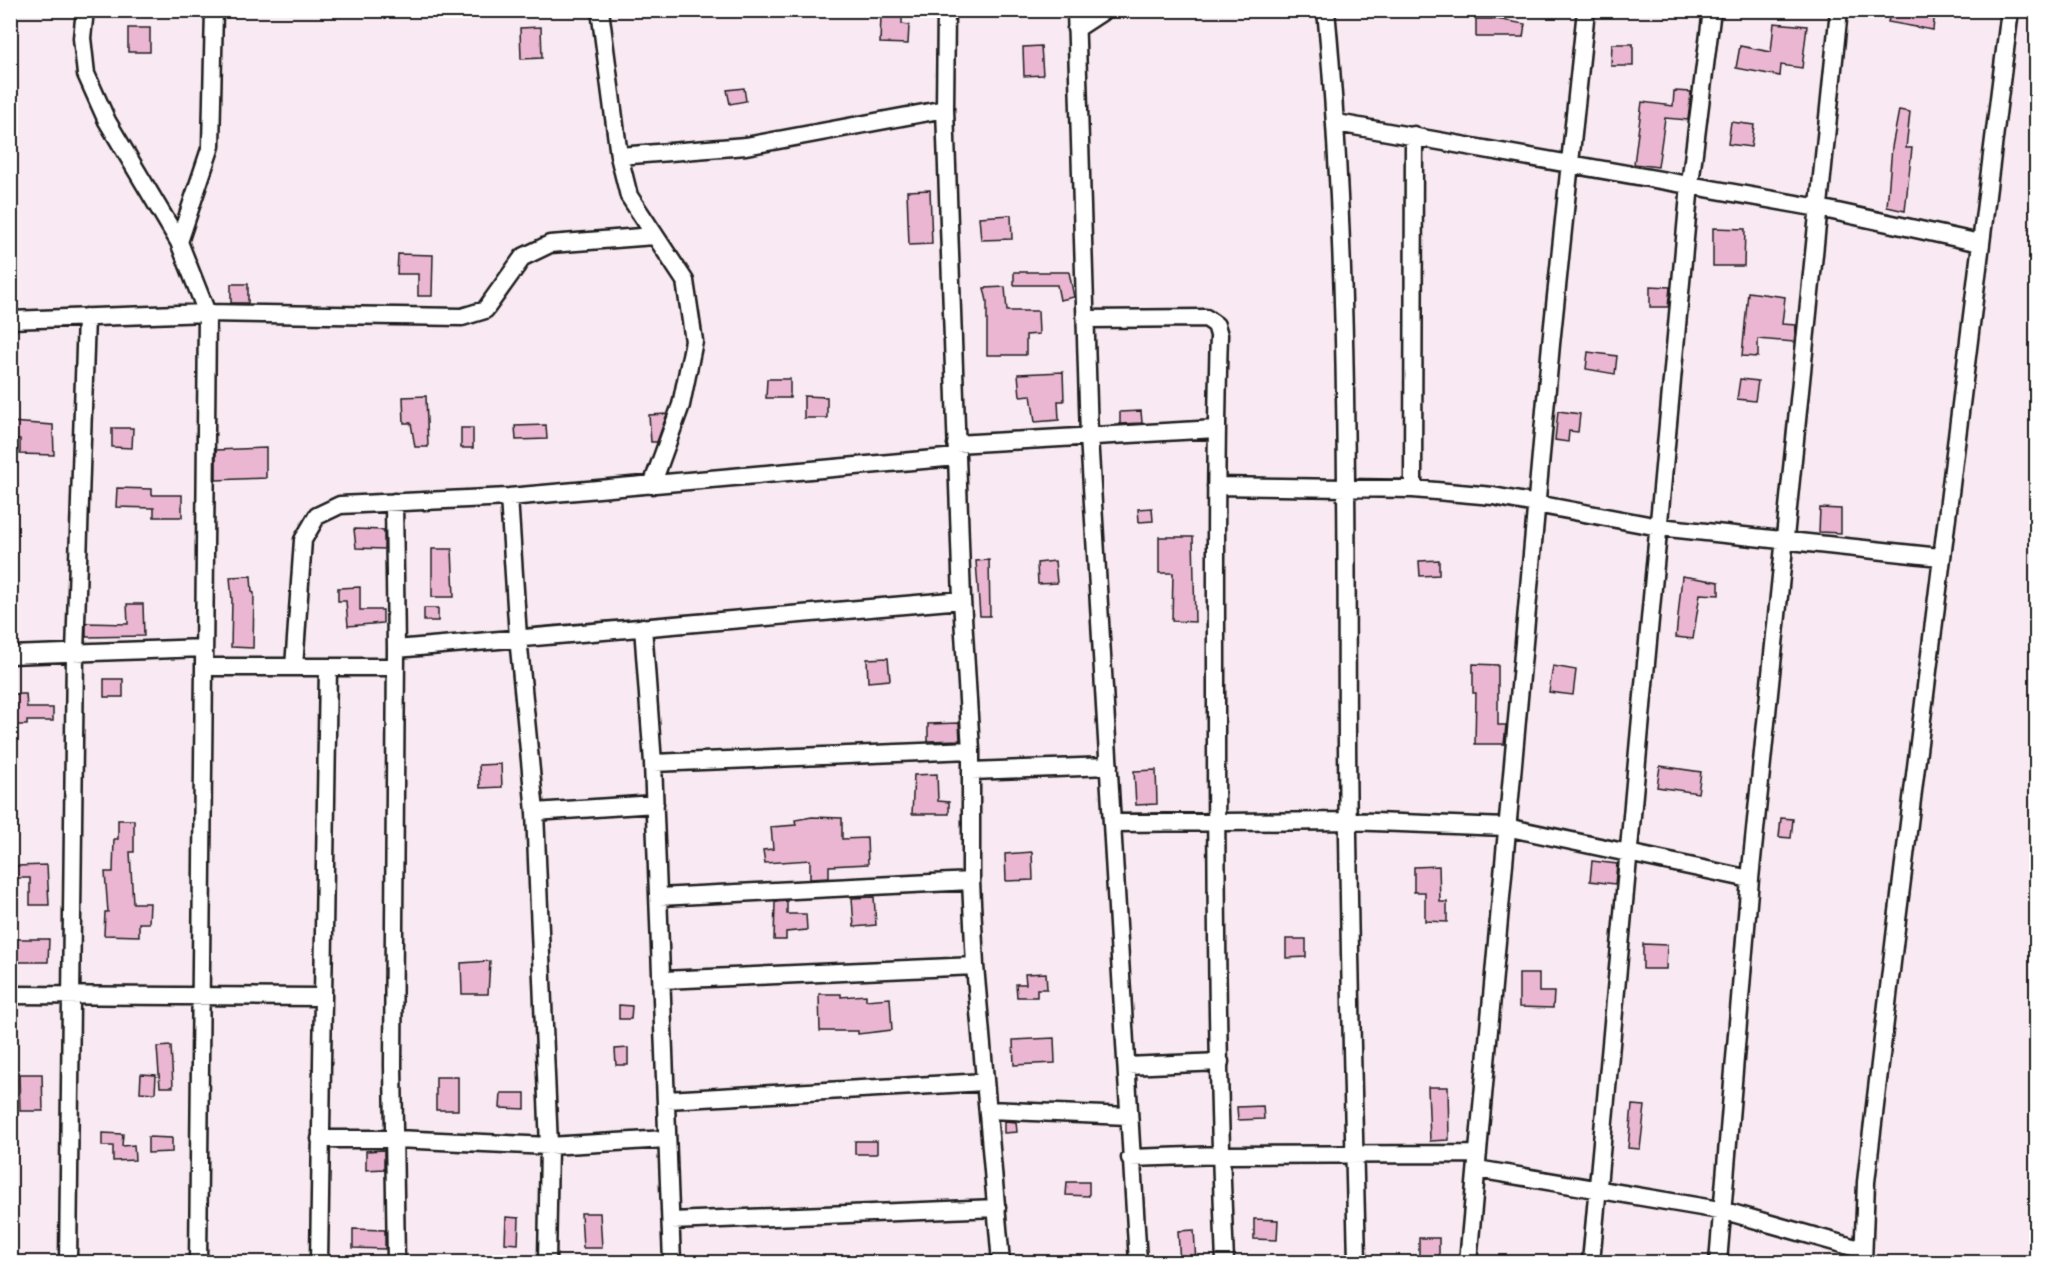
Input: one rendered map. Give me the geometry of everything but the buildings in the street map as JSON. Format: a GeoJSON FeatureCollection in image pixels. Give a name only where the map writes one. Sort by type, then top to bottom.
{"type":"FeatureCollection","features":[{"type":"Feature","properties":{"kind":"street"},"geometry":{"type":"LineString","coordinates":[[85,10],[82,38],[86,74],[106,121],[179,242],[207,313],[198,1263]]}},
{"type":"Feature","properties":{"kind":"street"},"geometry":{"type":"LineString","coordinates":[[179,242],[211,146],[213,10]]}},
{"type":"Feature","properties":{"kind":"street"},"geometry":{"type":"LineString","coordinates":[[600,10],[619,156],[629,196],[685,281],[693,341],[681,405],[652,486]]}},
{"type":"Feature","properties":{"kind":"street"},"geometry":{"type":"LineString","coordinates":[[945,10],[945,109],[956,451],[971,750],[971,881],[975,966],[1001,1263]]}},
{"type":"Feature","properties":{"kind":"street"},"geometry":{"type":"LineString","coordinates":[[1076,10],[1089,436],[1138,1263]]}},
{"type":"Feature","properties":{"kind":"street"},"geometry":{"type":"LineString","coordinates":[[1076,29],[1105,10]]}},
{"type":"Feature","properties":{"kind":"street"},"geometry":{"type":"LineString","coordinates":[[1326,10],[1337,123],[1346,489],[1348,820],[1357,1263]]}},
{"type":"Feature","properties":{"kind":"street"},"geometry":{"type":"LineString","coordinates":[[1468,1263],[1506,827],[1569,162],[1586,10]]}},
{"type":"Feature","properties":{"kind":"street"},"geometry":{"type":"LineString","coordinates":[[1591,1263],[1690,184],[1712,10]]}},
{"type":"Feature","properties":{"kind":"street"},"geometry":{"type":"LineString","coordinates":[[1718,1263],[1725,1211],[1750,879],[1839,10]]}},
{"type":"Feature","properties":{"kind":"street"},"geometry":{"type":"LineString","coordinates":[[1130,1158],[1355,1154],[1478,1161],[1599,1190],[1725,1211],[1863,1256],[1866,1182],[1940,557],[2010,10]]}},
{"type":"Feature","properties":{"kind":"street"},"geometry":{"type":"LineString","coordinates":[[619,156],[746,146],[945,109]]}},
{"type":"Feature","properties":{"kind":"street"},"geometry":{"type":"LineString","coordinates":[[1337,123],[1569,162],[1819,208],[1980,243]]}},
{"type":"Feature","properties":{"kind":"street"},"geometry":{"type":"LineString","coordinates":[[1413,489],[1414,135]]}},
{"type":"Feature","properties":{"kind":"street"},"geometry":{"type":"LineString","coordinates":[[10,320],[207,313],[462,317],[485,310],[523,257],[550,244],[654,236]]}},
{"type":"Feature","properties":{"kind":"street"},"geometry":{"type":"LineString","coordinates":[[68,1263],[75,653],[86,317]]}},
{"type":"Feature","properties":{"kind":"street"},"geometry":{"type":"LineString","coordinates":[[1086,319],[1206,318],[1216,325],[1219,335],[1216,429],[1216,822],[1225,1263]]}},
{"type":"Feature","properties":{"kind":"street"},"geometry":{"type":"LineString","coordinates":[[294,667],[303,540],[317,516],[340,505],[509,497],[652,486],[1089,436],[1216,429]]}},
{"type":"Feature","properties":{"kind":"street"},"geometry":{"type":"LineString","coordinates":[[1216,486],[1413,489],[1538,503],[1659,527],[1940,557]]}},
{"type":"Feature","properties":{"kind":"street"},"geometry":{"type":"LineString","coordinates":[[509,497],[518,637],[535,812],[549,1146],[548,1263]]}},
{"type":"Feature","properties":{"kind":"street"},"geometry":{"type":"LineString","coordinates":[[394,502],[396,649],[393,1065],[396,1139],[396,1263]]}},
{"type":"Feature","properties":{"kind":"street"},"geometry":{"type":"LineString","coordinates":[[396,649],[962,600]]}},
{"type":"Feature","properties":{"kind":"street"},"geometry":{"type":"LineString","coordinates":[[643,627],[655,804],[672,1263]]}},
{"type":"Feature","properties":{"kind":"street"},"geometry":{"type":"LineString","coordinates":[[10,655],[204,648]]}},
{"type":"Feature","properties":{"kind":"street"},"geometry":{"type":"LineString","coordinates":[[204,667],[395,667]]}},
{"type":"Feature","properties":{"kind":"street"},"geometry":{"type":"LineString","coordinates":[[319,1263],[328,667]]}},
{"type":"Feature","properties":{"kind":"street"},"geometry":{"type":"LineString","coordinates":[[653,763],[971,750]]}},
{"type":"Feature","properties":{"kind":"street"},"geometry":{"type":"LineString","coordinates":[[971,771],[1109,766]]}},
{"type":"Feature","properties":{"kind":"street"},"geometry":{"type":"LineString","coordinates":[[535,812],[655,804]]}},
{"type":"Feature","properties":{"kind":"street"},"geometry":{"type":"LineString","coordinates":[[1112,823],[1348,820],[1506,827],[1750,879]]}},
{"type":"Feature","properties":{"kind":"street"},"geometry":{"type":"LineString","coordinates":[[659,897],[971,881]]}},
{"type":"Feature","properties":{"kind":"street"},"geometry":{"type":"LineString","coordinates":[[663,980],[975,966]]}},
{"type":"Feature","properties":{"kind":"street"},"geometry":{"type":"LineString","coordinates":[[10,995],[200,994],[322,997]]}},
{"type":"Feature","properties":{"kind":"street"},"geometry":{"type":"LineString","coordinates":[[1127,1066],[1220,1062]]}},
{"type":"Feature","properties":{"kind":"street"},"geometry":{"type":"LineString","coordinates":[[667,1100],[986,1082]]}},
{"type":"Feature","properties":{"kind":"street"},"geometry":{"type":"LineString","coordinates":[[988,1110],[1128,1116]]}},
{"type":"Feature","properties":{"kind":"street"},"geometry":{"type":"LineString","coordinates":[[320,1139],[396,1139],[549,1146],[666,1139]]}},
{"type":"Feature","properties":{"kind":"street"},"geometry":{"type":"LineString","coordinates":[[671,1221],[997,1208]]}}]}
